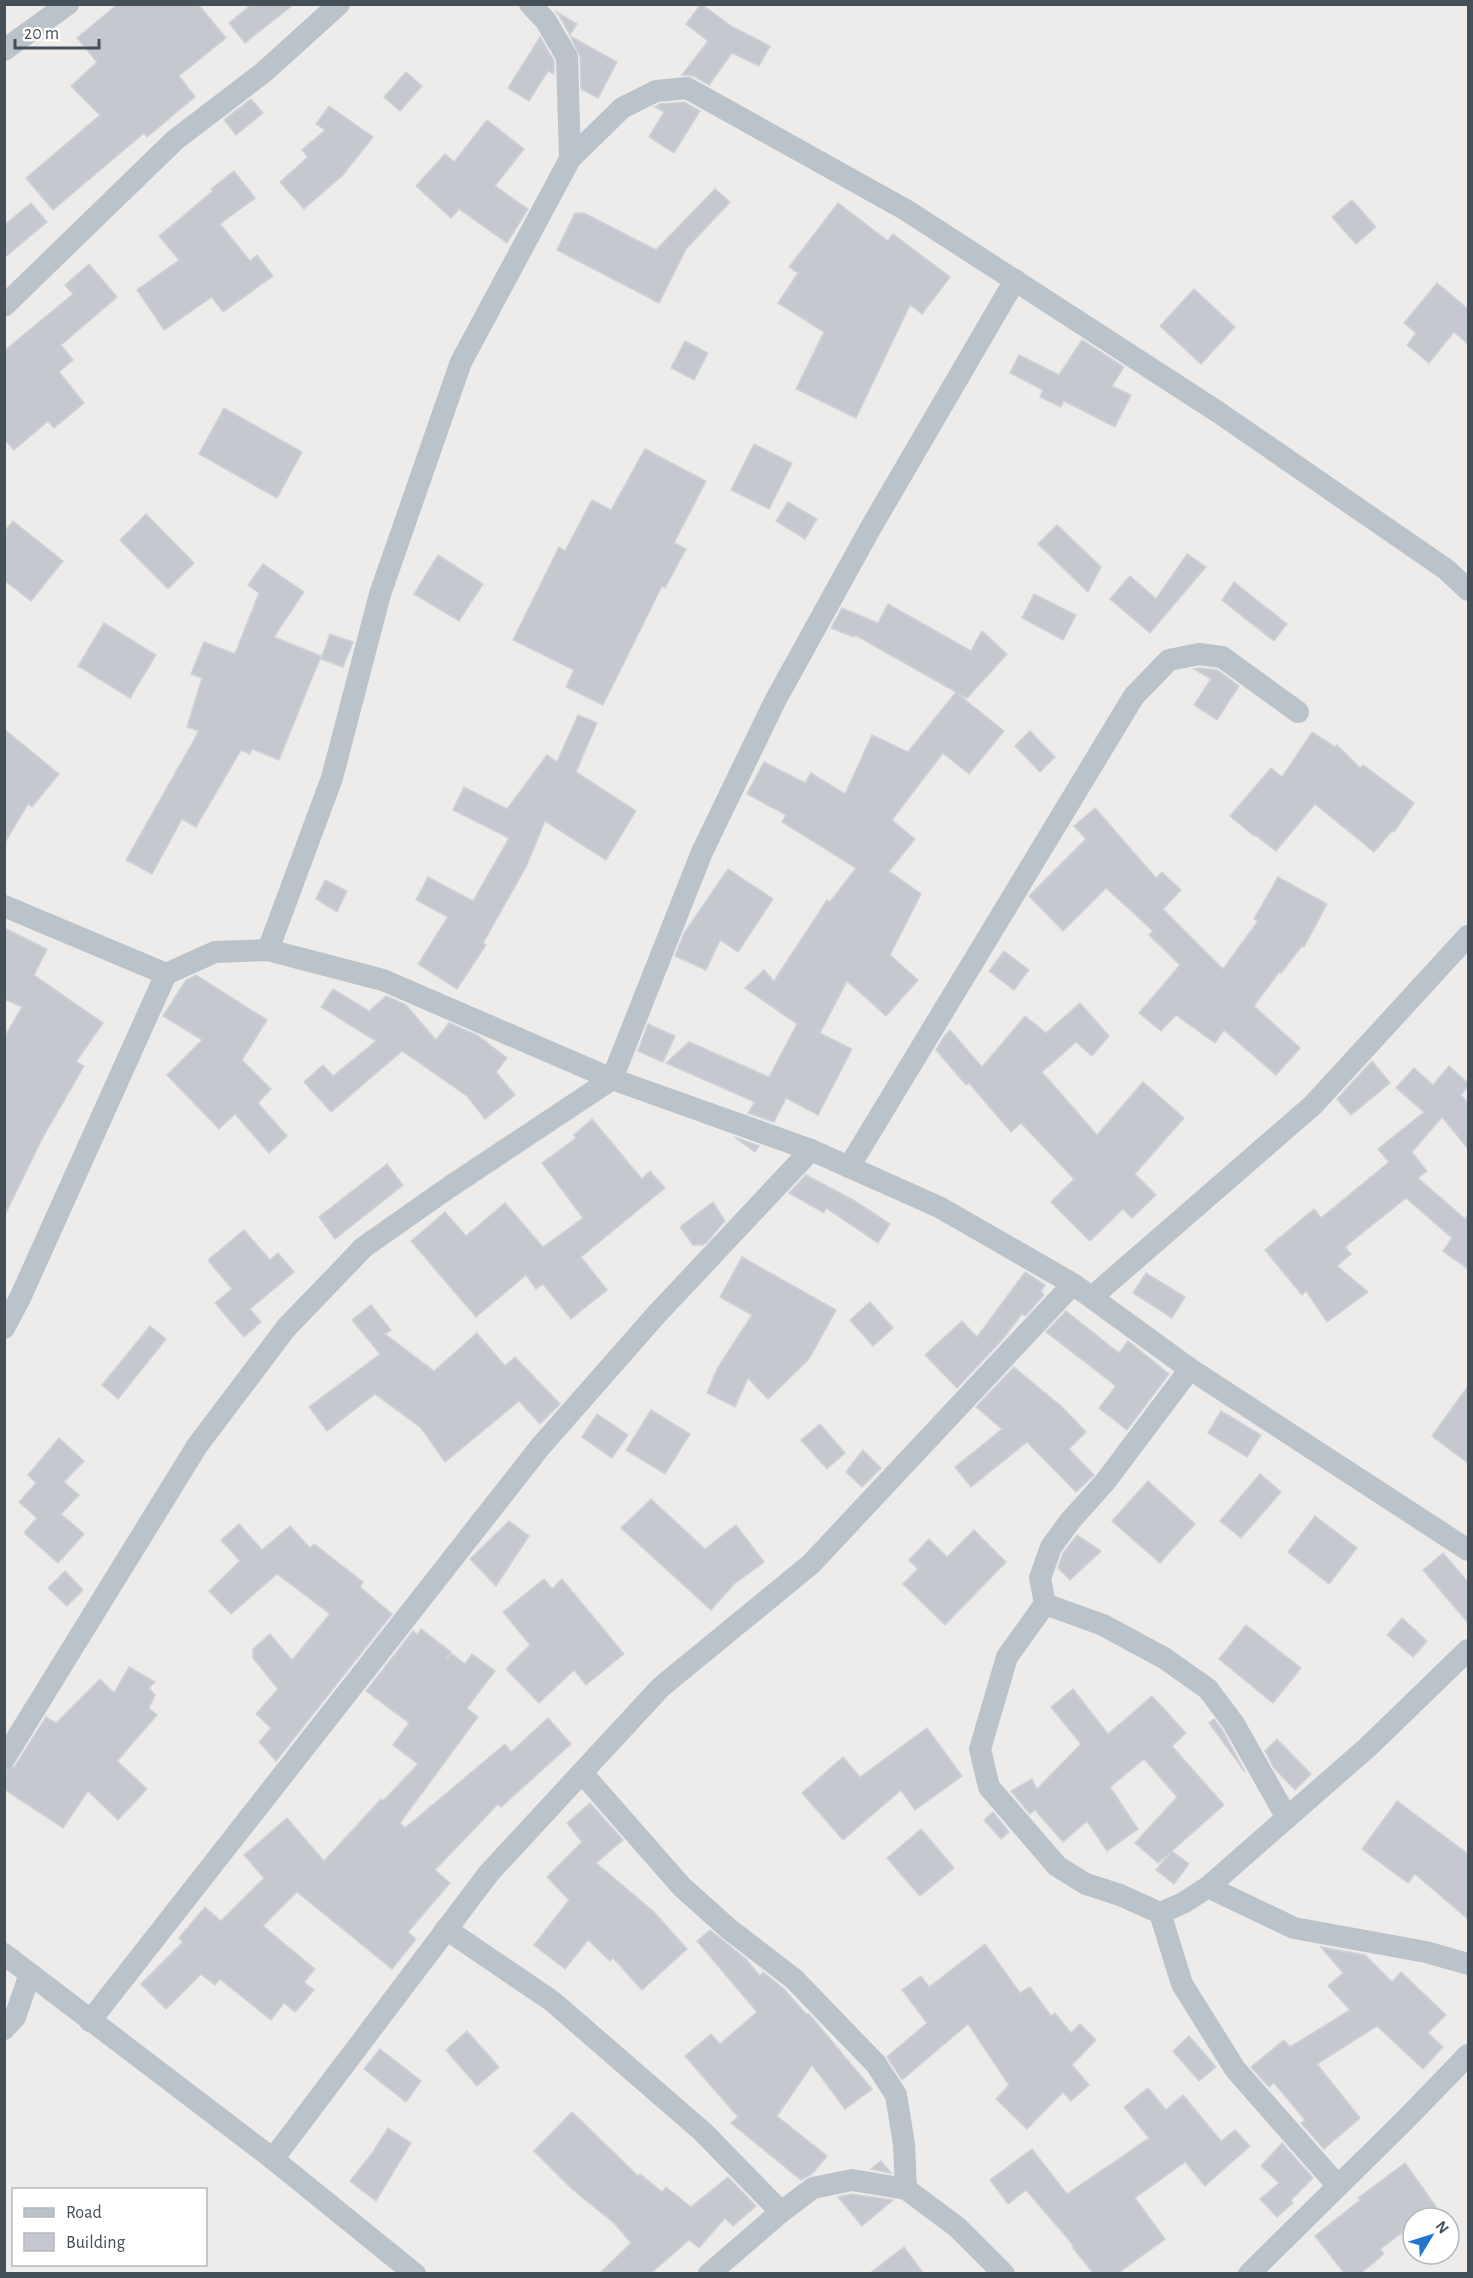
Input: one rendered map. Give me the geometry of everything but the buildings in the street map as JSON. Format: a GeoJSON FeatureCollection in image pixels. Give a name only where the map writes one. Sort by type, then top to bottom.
{"type":"FeatureCollection","features":[{"type":"Feature","properties":{"kind":"street"},"geometry":{"type":"LineString","coordinates":[[4,306],[176,140],[264,72],[339,4]]}},
{"type":"Feature","properties":{"kind":"street"},"geometry":{"type":"LineString","coordinates":[[530,4],[546,21],[567,57],[570,159]]}},
{"type":"Feature","properties":{"kind":"street"},"geometry":{"type":"LineString","coordinates":[[4,50],[64,6]]}},
{"type":"Feature","properties":{"kind":"street"},"geometry":{"type":"LineString","coordinates":[[268,950],[332,778],[380,594],[462,362],[570,159],[622,108],[656,91],[687,88],[906,210],[1218,412],[1447,570],[1468,590]]}},
{"type":"Feature","properties":{"kind":"street"},"geometry":{"type":"LineString","coordinates":[[4,1759],[197,1446],[286,1328],[364,1246],[612,1079],[702,852],[775,701],[870,529],[1015,280]]}},
{"type":"Feature","properties":{"kind":"street"},"geometry":{"type":"LineString","coordinates":[[849,1167],[1134,696],[1169,660],[1199,654],[1222,657],[1298,711]]}},
{"type":"Feature","properties":{"kind":"street"},"geometry":{"type":"LineString","coordinates":[[4,906],[166,974]]}},
{"type":"Feature","properties":{"kind":"street"},"geometry":{"type":"LineString","coordinates":[[1092,1297],[1313,1105],[1468,936]]}},
{"type":"Feature","properties":{"kind":"street"},"geometry":{"type":"LineString","coordinates":[[4,1328],[12,1293],[166,974],[215,952],[268,950],[383,980],[612,1079],[811,1150],[939,1207],[1073,1284],[1190,1369],[1468,1550]]}},
{"type":"Feature","properties":{"kind":"street"},"geometry":{"type":"LineString","coordinates":[[90,2021],[540,1448],[656,1315],[811,1150]]}},
{"type":"Feature","properties":{"kind":"street"},"geometry":{"type":"LineString","coordinates":[[273,2159],[489,1873],[662,1687],[811,1564],[1073,1284]]}},
{"type":"Feature","properties":{"kind":"street"},"geometry":{"type":"LineString","coordinates":[[1190,1369],[1106,1482],[1070,1521],[1051,1547],[1040,1578],[1045,1604],[1007,1657],[980,1749],[988,1787],[1057,1866],[1086,1884],[1160,1912],[1183,1903],[1208,1887],[1369,1746],[1468,1650]]}},
{"type":"Feature","properties":{"kind":"street"},"geometry":{"type":"LineString","coordinates":[[1045,1604],[1102,1625],[1164,1659],[1208,1689],[1234,1724],[1287,1818]]}},
{"type":"Feature","properties":{"kind":"street"},"geometry":{"type":"LineString","coordinates":[[582,1773],[682,1887],[729,1929],[794,1979],[876,2064],[896,2095],[904,2144],[906,2189]]}},
{"type":"Feature","properties":{"kind":"street"},"geometry":{"type":"LineString","coordinates":[[1208,1887],[1294,1928],[1426,1952],[1468,1964]]}},
{"type":"Feature","properties":{"kind":"street"},"geometry":{"type":"LineString","coordinates":[[1160,1912],[1182,1984],[1235,2070],[1338,2186]]}},
{"type":"Feature","properties":{"kind":"street"},"geometry":{"type":"LineString","coordinates":[[446,1929],[552,2001],[703,2132],[781,2212]]}},
{"type":"Feature","properties":{"kind":"street"},"geometry":{"type":"LineString","coordinates":[[4,1954],[273,2159],[415,2274]]}},
{"type":"Feature","properties":{"kind":"street"},"geometry":{"type":"LineString","coordinates":[[4,2029],[15,2018],[30,1974]]}},
{"type":"Feature","properties":{"kind":"street"},"geometry":{"type":"LineString","coordinates":[[1248,2274],[1468,2055]]}},
{"type":"Feature","properties":{"kind":"street"},"geometry":{"type":"LineString","coordinates":[[708,2274],[813,2188],[852,2180],[906,2189],[957,2227],[1004,2274]]}}]}
